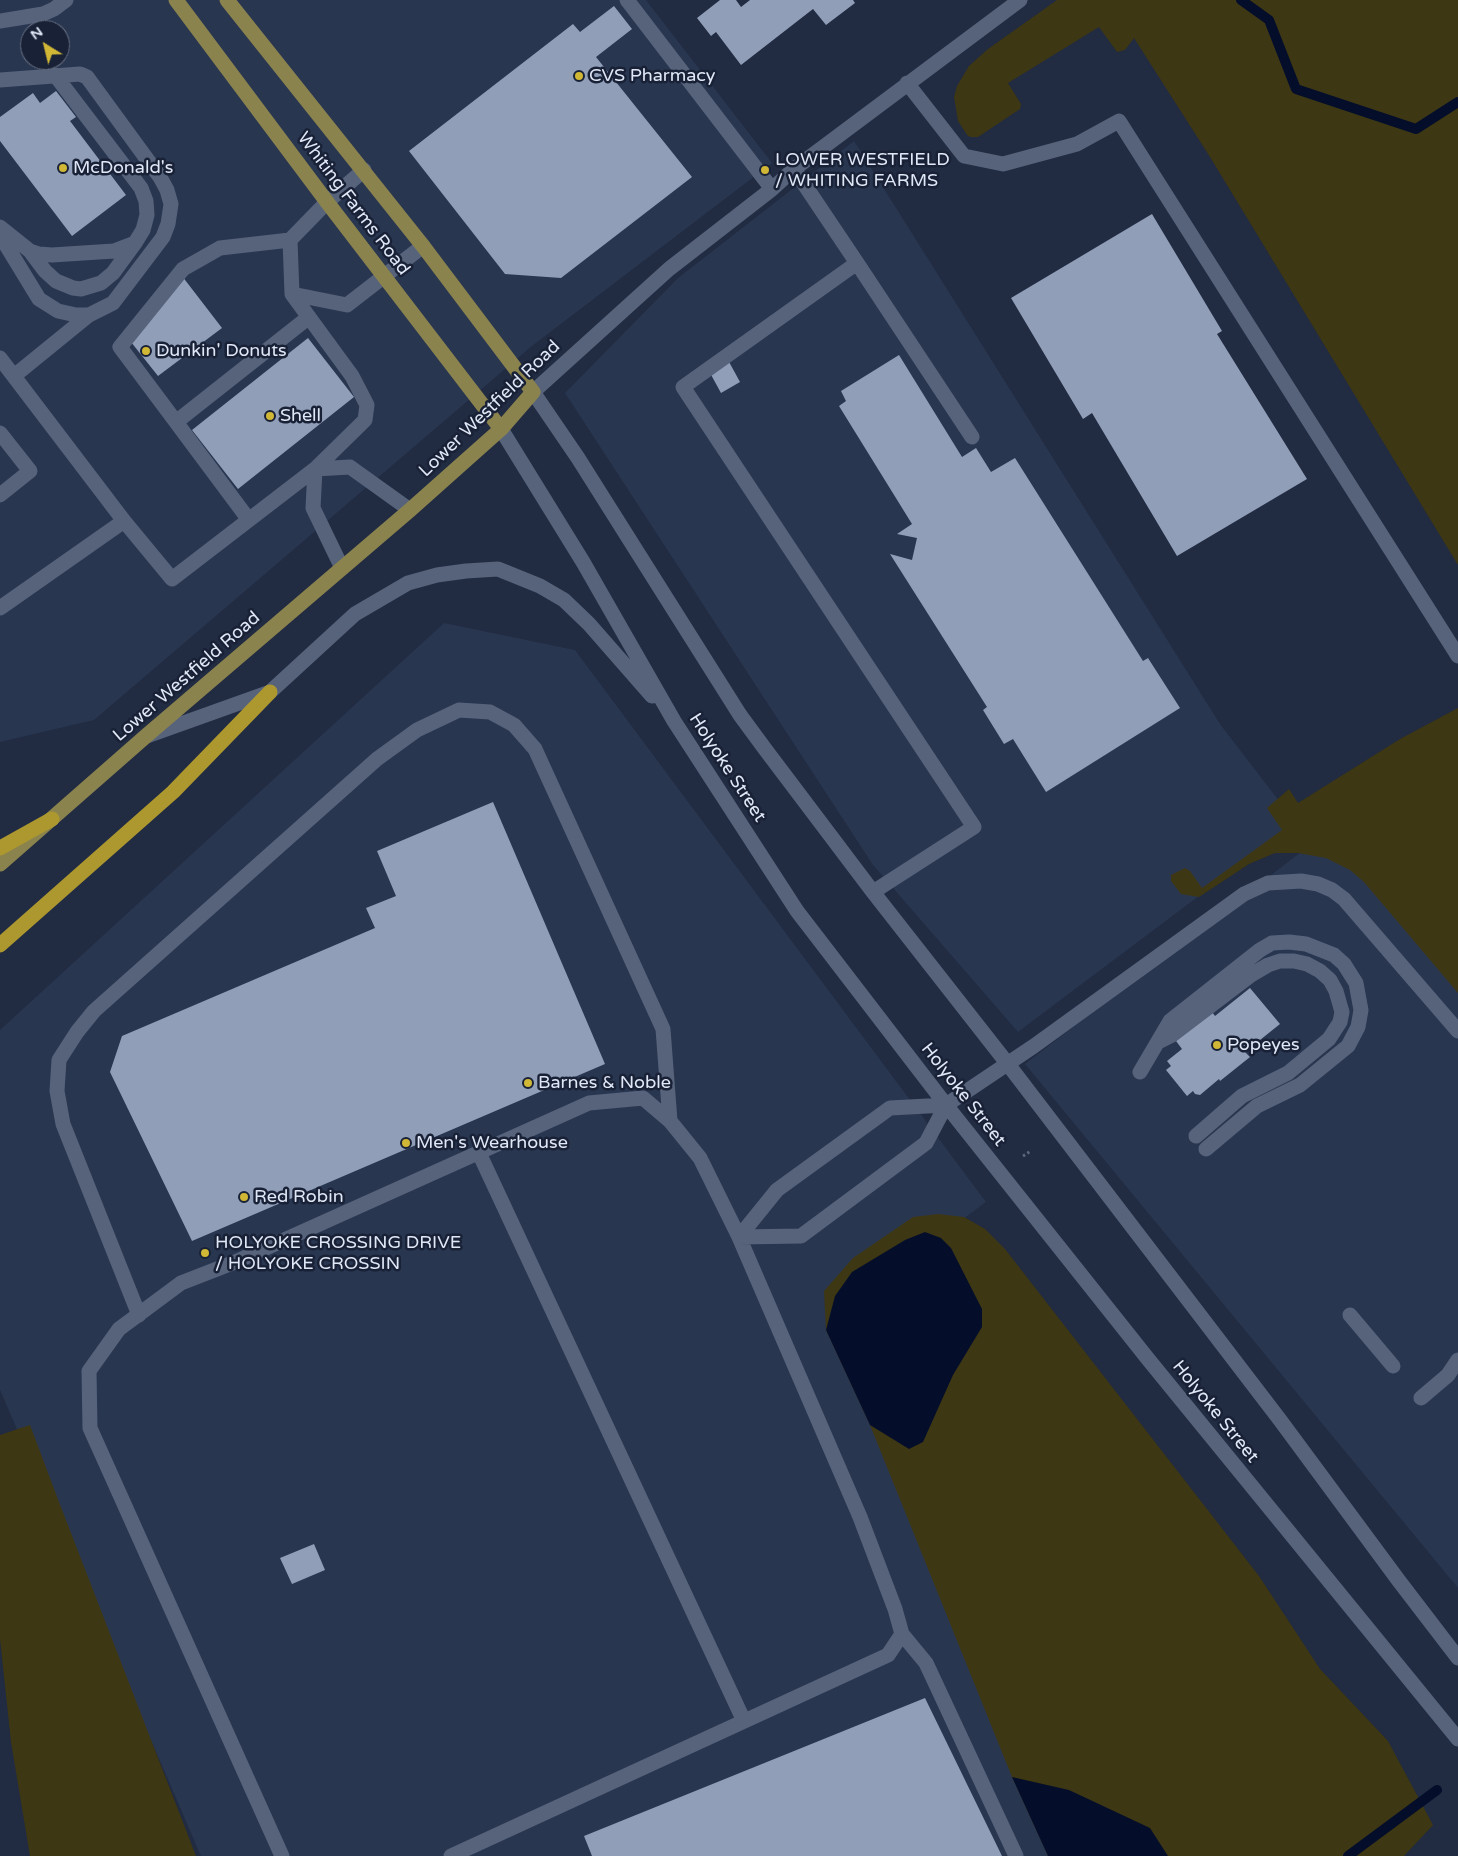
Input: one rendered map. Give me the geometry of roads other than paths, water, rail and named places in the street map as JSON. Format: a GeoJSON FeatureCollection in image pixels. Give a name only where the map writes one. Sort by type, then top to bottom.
{"type":"FeatureCollection","features":[{"type":"Feature","properties":{"kind":"highway"},"geometry":{"type":"LineString","coordinates":[[0,945],[173,792],[270,692]]}},
{"type":"Feature","properties":{"kind":"highway"},"geometry":{"type":"LineString","coordinates":[[0,848],[52,819]]}},
{"type":"Feature","properties":{"kind":"main road","name":"Whiting Farms Road"},"geometry":{"type":"LineString","coordinates":[[176,0],[327,202],[502,429]]}},
{"type":"Feature","properties":{"kind":"main road","name":"Whiting Farms Road"},"geometry":{"type":"LineString","coordinates":[[227,0],[364,170],[533,392]]}},
{"type":"Feature","properties":{"kind":"main road","name":"Lower Westfield Road"},"geometry":{"type":"LineString","coordinates":[[0,864],[502,429],[533,392]]}},
{"type":"Feature","properties":{"kind":"street"},"geometry":{"type":"LineString","coordinates":[[0,21],[43,14],[66,0]]}},
{"type":"Feature","properties":{"kind":"street"},"geometry":{"type":"LineString","coordinates":[[627,0],[772,189]]}},
{"type":"Feature","properties":{"kind":"street","name":"Lower Westfield Road"},"geometry":{"type":"LineString","coordinates":[[533,392],[669,269],[772,189],[794,169],[1020,0]]}},
{"type":"Feature","properties":{"kind":"street"},"geometry":{"type":"LineString","coordinates":[[0,80],[80,74],[86,77],[160,177],[167,190],[171,204],[168,224],[163,237],[113,303],[89,315],[14,376]]}},
{"type":"Feature","properties":{"kind":"street"},"geometry":{"type":"LineString","coordinates":[[0,227],[30,251],[45,271],[56,281],[81,289],[101,283],[113,273],[143,230],[147,215],[146,201],[141,188],[55,75]]}},
{"type":"Feature","properties":{"kind":"street"},"geometry":{"type":"LineString","coordinates":[[907,83],[964,156],[1004,164],[1077,144],[1119,121],[1458,656]]}},
{"type":"Feature","properties":{"kind":"street"},"geometry":{"type":"LineString","coordinates":[[794,169],[972,437]]}},
{"type":"Feature","properties":{"kind":"street"},"geometry":{"type":"LineString","coordinates":[[249,520],[120,347],[183,269],[220,248],[290,240],[327,202],[364,170]]}},
{"type":"Feature","properties":{"kind":"street"},"geometry":{"type":"LineString","coordinates":[[0,235],[39,299],[58,311],[76,315],[89,315]]}},
{"type":"Feature","properties":{"kind":"street"},"geometry":{"type":"LineString","coordinates":[[0,358],[124,521],[172,579],[315,470],[365,420],[367,405],[352,376],[292,294],[290,240]]}},
{"type":"Feature","properties":{"kind":"street"},"geometry":{"type":"LineString","coordinates":[[30,251],[52,255],[114,251],[135,243]]}},
{"type":"Feature","properties":{"kind":"street"},"geometry":{"type":"LineString","coordinates":[[292,294],[347,305],[423,246]]}},
{"type":"Feature","properties":{"kind":"street"},"geometry":{"type":"LineString","coordinates":[[857,263],[683,386],[974,827],[873,892]]}},
{"type":"Feature","properties":{"kind":"street"},"geometry":{"type":"LineString","coordinates":[[176,422],[309,317]]}},
{"type":"Feature","properties":{"kind":"street"},"geometry":{"type":"LineString","coordinates":[[533,392],[578,458],[740,715],[873,892],[1007,1063],[1280,1420],[1458,1658]]}},
{"type":"Feature","properties":{"kind":"street","name":"Holyoke Street"},"geometry":{"type":"LineString","coordinates":[[502,429],[583,562],[674,721],[797,911],[946,1105],[1148,1359],[1458,1739]]}},
{"type":"Feature","properties":{"kind":"street"},"geometry":{"type":"LineString","coordinates":[[0,433],[30,471],[0,495]]}},
{"type":"Feature","properties":{"kind":"street"},"geometry":{"type":"LineString","coordinates":[[315,470],[350,467],[410,510]]}},
{"type":"Feature","properties":{"kind":"street"},"geometry":{"type":"LineString","coordinates":[[315,470],[313,508],[342,568]]}},
{"type":"Feature","properties":{"kind":"street"},"geometry":{"type":"LineString","coordinates":[[0,608],[124,521]]}},
{"type":"Feature","properties":{"kind":"street"},"geometry":{"type":"LineString","coordinates":[[146,736],[270,692],[355,614],[408,582],[436,575],[498,569],[540,586],[564,600],[589,624],[674,721]]}},
{"type":"Feature","properties":{"kind":"street"},"geometry":{"type":"LineString","coordinates":[[139,1314],[63,1124],[57,1091],[59,1060],[77,1032],[94,1011],[377,759],[417,730],[459,710],[490,712],[514,725],[535,749],[663,1029],[670,1121]]}},
{"type":"Feature","properties":{"kind":"street"},"geometry":{"type":"LineString","coordinates":[[739,1237],[802,1236],[926,1143],[946,1105],[1034,1046],[1244,894],[1268,882],[1286,880],[1318,884],[1332,890],[1344,899],[1458,1031]]}},
{"type":"Feature","properties":{"kind":"street"},"geometry":{"type":"LineString","coordinates":[[1140,1072],[1170,1021],[1260,950],[1272,943],[1306,944],[1334,955],[1344,964],[1356,983],[1360,1010],[1358,1027],[1348,1046],[1300,1085],[1257,1106],[1206,1149]]}},
{"type":"Feature","properties":{"kind":"street"},"geometry":{"type":"LineString","coordinates":[[1157,1042],[1172,1035],[1251,975],[1268,965],[1280,961],[1294,961],[1307,964],[1320,971],[1330,980],[1336,990],[1342,1012],[1340,1022],[1329,1039],[1288,1073],[1242,1096],[1196,1136]]}},
{"type":"Feature","properties":{"kind":"street"},"geometry":{"type":"LineString","coordinates":[[282,1856],[90,1428],[89,1371],[119,1329],[181,1284],[235,1262],[589,1103],[642,1098],[670,1121],[700,1158],[739,1237],[860,1518],[895,1609],[902,1634],[926,1663],[1016,1856]]}},
{"type":"Feature","properties":{"kind":"street"},"geometry":{"type":"LineString","coordinates":[[739,1237],[777,1190],[890,1108],[946,1105]]}},
{"type":"Feature","properties":{"kind":"street"},"geometry":{"type":"LineString","coordinates":[[479,1152],[744,1721]]}},
{"type":"Feature","properties":{"kind":"street"},"geometry":{"type":"LineString","coordinates":[[1350,1315],[1394,1366]]}},
{"type":"Feature","properties":{"kind":"street"},"geometry":{"type":"LineString","coordinates":[[1421,1398],[1453,1372],[1458,1360]]}},
{"type":"Feature","properties":{"kind":"street"},"geometry":{"type":"LineString","coordinates":[[451,1856],[888,1656],[902,1634]]}},
{"type":"Feature","properties":{"kind":"waterway"},"geometry":{"type":"LineString","coordinates":[[1241,0],[1269,20],[1296,89],[1416,129],[1458,102]]}},
{"type":"Feature","properties":{"kind":"waterway"},"geometry":{"type":"LineString","coordinates":[[1348,1856],[1437,1790]]}},
{"type":"Feature","properties":{"kind":"place","name":"CVS Pharmacy"},"geometry":{"type":"Point","coordinates":[579,76]}},
{"type":"Feature","properties":{"kind":"place","name":"McDonald's"},"geometry":{"type":"Point","coordinates":[63,168]}},
{"type":"Feature","properties":{"kind":"place","name":"LOWER WESTFIELD / WHITING FARMS"},"geometry":{"type":"Point","coordinates":[765,170]}},
{"type":"Feature","properties":{"kind":"place","name":"Dunkin' Donuts"},"geometry":{"type":"Point","coordinates":[146,351]}},
{"type":"Feature","properties":{"kind":"place","name":"Shell"},"geometry":{"type":"Point","coordinates":[270,416]}},
{"type":"Feature","properties":{"kind":"place","name":"Popeyes"},"geometry":{"type":"Point","coordinates":[1217,1045]}},
{"type":"Feature","properties":{"kind":"place","name":"Barnes & Noble"},"geometry":{"type":"Point","coordinates":[528,1083]}},
{"type":"Feature","properties":{"kind":"place","name":"Men's Wearhouse"},"geometry":{"type":"Point","coordinates":[406,1143]}},
{"type":"Feature","properties":{"kind":"place","name":"Red Robin"},"geometry":{"type":"Point","coordinates":[244,1197]}},
{"type":"Feature","properties":{"kind":"place","name":"HOLYOKE CROSSING DRIVE / HOLYOKE CROSSIN"},"geometry":{"type":"Point","coordinates":[205,1253]}}]}
